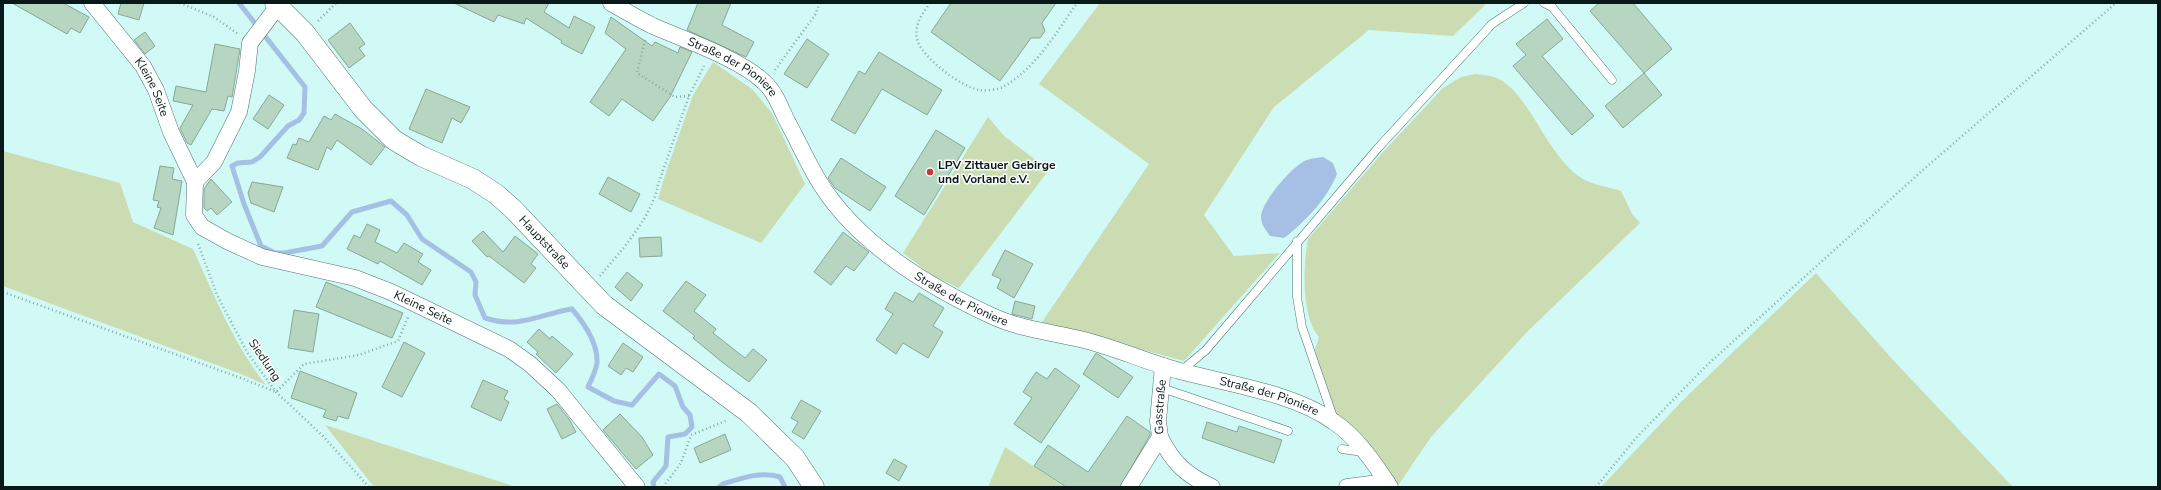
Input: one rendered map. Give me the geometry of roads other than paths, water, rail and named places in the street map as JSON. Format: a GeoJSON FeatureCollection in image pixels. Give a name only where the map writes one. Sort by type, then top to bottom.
{"type":"FeatureCollection","features":[{"type":"Feature","properties":{"kind":"street","name":"Kleine Seite"},"geometry":{"type":"LineString","coordinates":[[92,3],[143,66],[156,90],[171,132],[195,182],[194,215],[202,227],[226,241],[262,257],[355,278],[414,303],[508,349],[530,364],[558,390],[637,487]]}},
{"type":"Feature","properties":{"kind":"street","name":"Straße der Pioniere"},"geometry":{"type":"LineString","coordinates":[[611,3],[650,24],[711,51],[753,73],[765,83],[774,94],[808,161],[831,199],[864,234],[910,272],[932,286],[995,318],[1022,327],[1083,339],[1163,366],[1288,399],[1334,421],[1352,437],[1388,484]]}},
{"type":"Feature","properties":{"kind":"street"},"geometry":{"type":"LineString","coordinates":[[195,182],[214,162],[239,112],[247,71],[250,43],[274,9]]}},
{"type":"Feature","properties":{"kind":"street","name":"Hauptstraße"},"geometry":{"type":"LineString","coordinates":[[274,9],[305,33],[363,109],[394,140],[421,156],[473,179],[496,194],[513,209],[604,306],[749,413],[795,458],[814,487]]}},
{"type":"Feature","properties":{"kind":"street","name":"Gasstraße"},"geometry":{"type":"LineString","coordinates":[[1129,487],[1160,437],[1158,421],[1163,366]]}},
{"type":"Feature","properties":{"kind":"street"},"geometry":{"type":"LineString","coordinates":[[1160,437],[1170,456],[1181,468],[1195,479],[1212,487]]}},
{"type":"Feature","properties":{"kind":"street","name":"Straße der Pioniere"},"geometry":{"type":"LineString","coordinates":[[1347,487],[1388,484]]}},
{"type":"Feature","properties":{"kind":"lane"},"geometry":{"type":"LineString","coordinates":[[1181,371],[1206,350],[1297,241],[1378,148],[1492,24],[1524,3]]}},
{"type":"Feature","properties":{"kind":"lane"},"geometry":{"type":"LineString","coordinates":[[1544,3],[1552,8],[1612,80]]}},
{"type":"Feature","properties":{"kind":"lane"},"geometry":{"type":"LineString","coordinates":[[1297,241],[1297,297],[1302,327],[1334,421]]}},
{"type":"Feature","properties":{"kind":"lane"},"geometry":{"type":"LineString","coordinates":[[1162,388],[1288,431]]}},
{"type":"Feature","properties":{"kind":"lane"},"geometry":{"type":"LineString","coordinates":[[1342,449],[1364,452]]}},
{"type":"Feature","properties":{"kind":"water"},"geometry":{"type":"Polygon","coordinates":[[[1323,157],[1333,163],[1337,174],[1321,201],[1300,225],[1284,238],[1270,236],[1261,220],[1262,210],[1266,202],[1286,176],[1301,163],[1309,159],[1323,157]]]}},
{"type":"Feature","properties":{"kind":"waterway"},"geometry":{"type":"LineString","coordinates":[[239,3],[305,87],[304,113],[299,120],[288,126],[260,157],[252,162],[238,163],[232,166],[244,204],[261,246],[275,253],[284,253],[322,246],[352,212],[391,201],[407,215],[422,239],[471,272],[476,282],[475,295],[485,318],[502,322],[518,322],[572,309],[593,341],[597,356],[596,369],[588,387],[614,401],[632,405],[659,374],[675,386],[683,407],[690,415],[692,427],[685,434],[668,437],[666,466],[653,482],[654,487]]}},
{"type":"Feature","properties":{"kind":"waterway"},"geometry":{"type":"LineString","coordinates":[[719,487],[723,484],[759,475],[773,475],[780,477],[785,487]]}},
{"type":"Feature","properties":{"kind":"place","name":"LPV Zittauer Gebirge und Vorland e.V."},"geometry":{"type":"Point","coordinates":[930,172]}}]}
